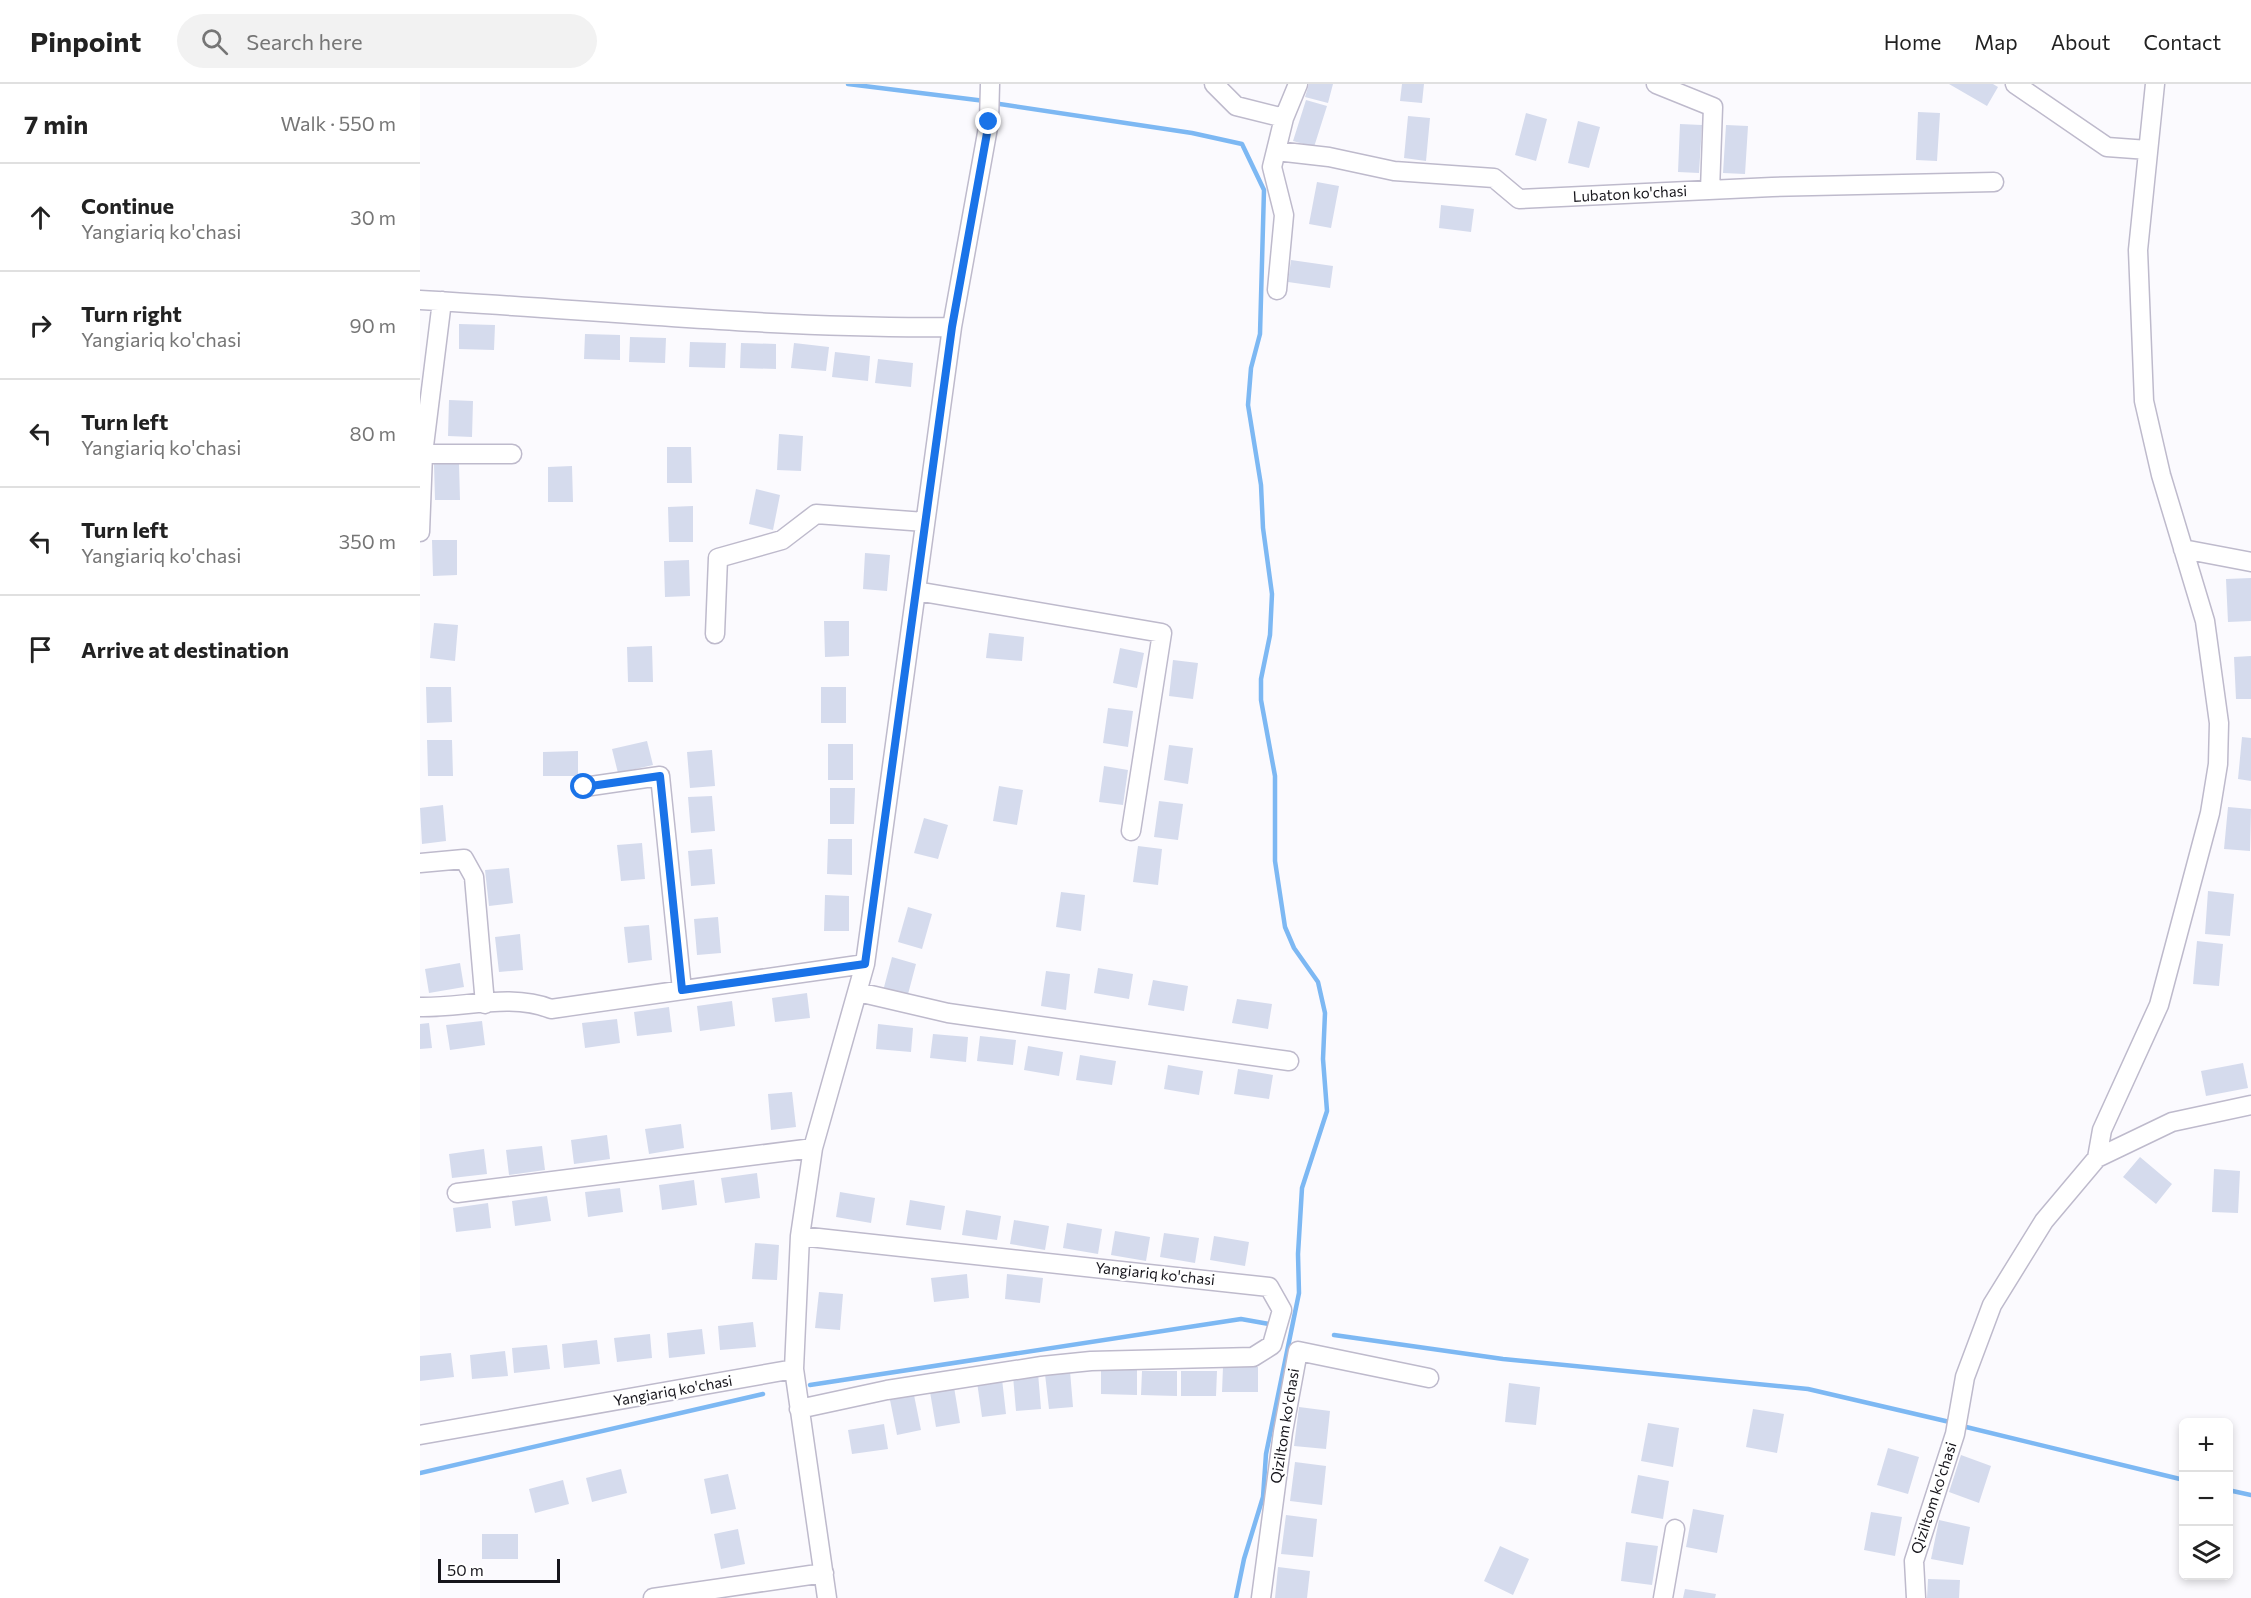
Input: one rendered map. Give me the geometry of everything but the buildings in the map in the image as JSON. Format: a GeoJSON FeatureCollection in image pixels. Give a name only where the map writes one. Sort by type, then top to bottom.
{"type":"FeatureCollection","features":[{"type":"Feature","properties":{"kind":"street"},"geometry":{"type":"LineString","coordinates":[[827,1598],[794,1369],[800,1236],[813,1148],[865,964],[952,327],[989,122],[990,84]]}},
{"type":"Feature","properties":{"kind":"street"},"geometry":{"type":"LineString","coordinates":[[1214,84],[1236,106],[1284,118]]}},
{"type":"Feature","properties":{"kind":"street"},"geometry":{"type":"LineString","coordinates":[[1277,290],[1284,215],[1272,167],[1284,118],[1299,84]]}},
{"type":"Feature","properties":{"kind":"street"},"geometry":{"type":"LineString","coordinates":[[1656,84],[1713,107],[1710,190]]}},
{"type":"Feature","properties":{"kind":"street"},"geometry":{"type":"LineString","coordinates":[[2015,84],[2107,147],[2148,150]]}},
{"type":"Feature","properties":{"kind":"street"},"geometry":{"type":"LineString","coordinates":[[2097,1158],[2102,1130],[2159,1005],[2210,813],[2218,764],[2218,723],[2205,621],[2161,475],[2144,401],[2138,250],[2156,84]]}},
{"type":"Feature","properties":{"kind":"street","name":"Lubaton ko'chasi"},"geometry":{"type":"LineString","coordinates":[[1276,151],[1329,157],[1394,171],[1494,178],[1519,199],[1710,190],[1994,182]]}},
{"type":"Feature","properties":{"kind":"street"},"geometry":{"type":"LineString","coordinates":[[420,300],[652,316],[907,328],[952,327]]}},
{"type":"Feature","properties":{"kind":"street"},"geometry":{"type":"LineString","coordinates":[[420,532],[423,454],[442,301]]}},
{"type":"Feature","properties":{"kind":"street"},"geometry":{"type":"LineString","coordinates":[[423,454],[512,454]]}},
{"type":"Feature","properties":{"kind":"street"},"geometry":{"type":"LineString","coordinates":[[715,634],[718,558],[782,540],[816,514],[925,522]]}},
{"type":"Feature","properties":{"kind":"street"},"geometry":{"type":"LineString","coordinates":[[2182,549],[2251,562]]}},
{"type":"Feature","properties":{"kind":"street"},"geometry":{"type":"LineString","coordinates":[[916,591],[1162,633],[1131,831]]}},
{"type":"Feature","properties":{"kind":"street"},"geometry":{"type":"LineString","coordinates":[[584,787],[660,776],[682,990]]}},
{"type":"Feature","properties":{"kind":"street"},"geometry":{"type":"LineString","coordinates":[[420,863],[464,860],[474,877],[485,1004]]}},
{"type":"Feature","properties":{"kind":"street"},"geometry":{"type":"LineString","coordinates":[[420,1007],[538,1004],[551,1009],[865,964]]}},
{"type":"Feature","properties":{"kind":"street"},"geometry":{"type":"LineString","coordinates":[[858,992],[948,1013],[1288,1061]]}},
{"type":"Feature","properties":{"kind":"street"},"geometry":{"type":"LineString","coordinates":[[2097,1158],[2172,1122],[2251,1104]]}},
{"type":"Feature","properties":{"kind":"street"},"geometry":{"type":"LineString","coordinates":[[457,1193],[640,1172],[813,1148]]}},
{"type":"Feature","properties":{"kind":"street","name":"Qiziltom ko'chasi"},"geometry":{"type":"LineString","coordinates":[[1916,1598],[1914,1561],[1961,1413],[1965,1377],[1992,1305],[2044,1221],[2097,1158]]}},
{"type":"Feature","properties":{"kind":"street","name":"Yangiariq ko'chasi"},"geometry":{"type":"LineString","coordinates":[[799,1409],[887,1390],[1091,1360],[1253,1357],[1272,1345],[1282,1310],[1269,1287],[800,1236]]}},
{"type":"Feature","properties":{"kind":"street","name":"Qiziltom ko'chasi"},"geometry":{"type":"LineString","coordinates":[[1261,1598],[1283,1432],[1298,1351],[1429,1378]]}},
{"type":"Feature","properties":{"kind":"street","name":"Yangiariq ko'chasi"},"geometry":{"type":"LineString","coordinates":[[420,1435],[794,1369]]}},
{"type":"Feature","properties":{"kind":"street"},"geometry":{"type":"LineString","coordinates":[[1663,1598],[1675,1529]]}},
{"type":"Feature","properties":{"kind":"street"},"geometry":{"type":"LineString","coordinates":[[653,1598],[824,1573]]}},
{"type":"Feature","properties":{"kind":"waterway"},"geometry":{"type":"LineString","coordinates":[[848,84],[985,101]]}},
{"type":"Feature","properties":{"kind":"waterway"},"geometry":{"type":"LineString","coordinates":[[993,103],[1192,133],[1242,144],[1264,190],[1260,334],[1251,368],[1248,405],[1261,485],[1263,528],[1272,594],[1270,635],[1261,679],[1261,700],[1275,776],[1275,861],[1285,927],[1294,948],[1318,982],[1325,1013],[1323,1059],[1327,1111],[1302,1188],[1298,1254],[1299,1293],[1266,1454],[1263,1497],[1244,1559],[1236,1598]]}},
{"type":"Feature","properties":{"kind":"waterway"},"geometry":{"type":"LineString","coordinates":[[810,1385],[1241,1319],[1269,1324]]}},
{"type":"Feature","properties":{"kind":"waterway"},"geometry":{"type":"LineString","coordinates":[[1334,1335],[1503,1359],[1808,1389],[1954,1423]]}},
{"type":"Feature","properties":{"kind":"waterway"},"geometry":{"type":"LineString","coordinates":[[420,1473],[763,1394]]}},
{"type":"Feature","properties":{"kind":"waterway"},"geometry":{"type":"LineString","coordinates":[[1962,1426],[2179,1479]]}},
{"type":"Feature","properties":{"kind":"waterway"},"geometry":{"type":"LineString","coordinates":[[2233,1491],[2251,1495]]}},
{"type":"Feature","properties":{"kind":"route"},"geometry":{"type":"LineString","coordinates":[[584,787],[660,776],[682,990],[865,964],[952,327],[989,122]]}}]}
